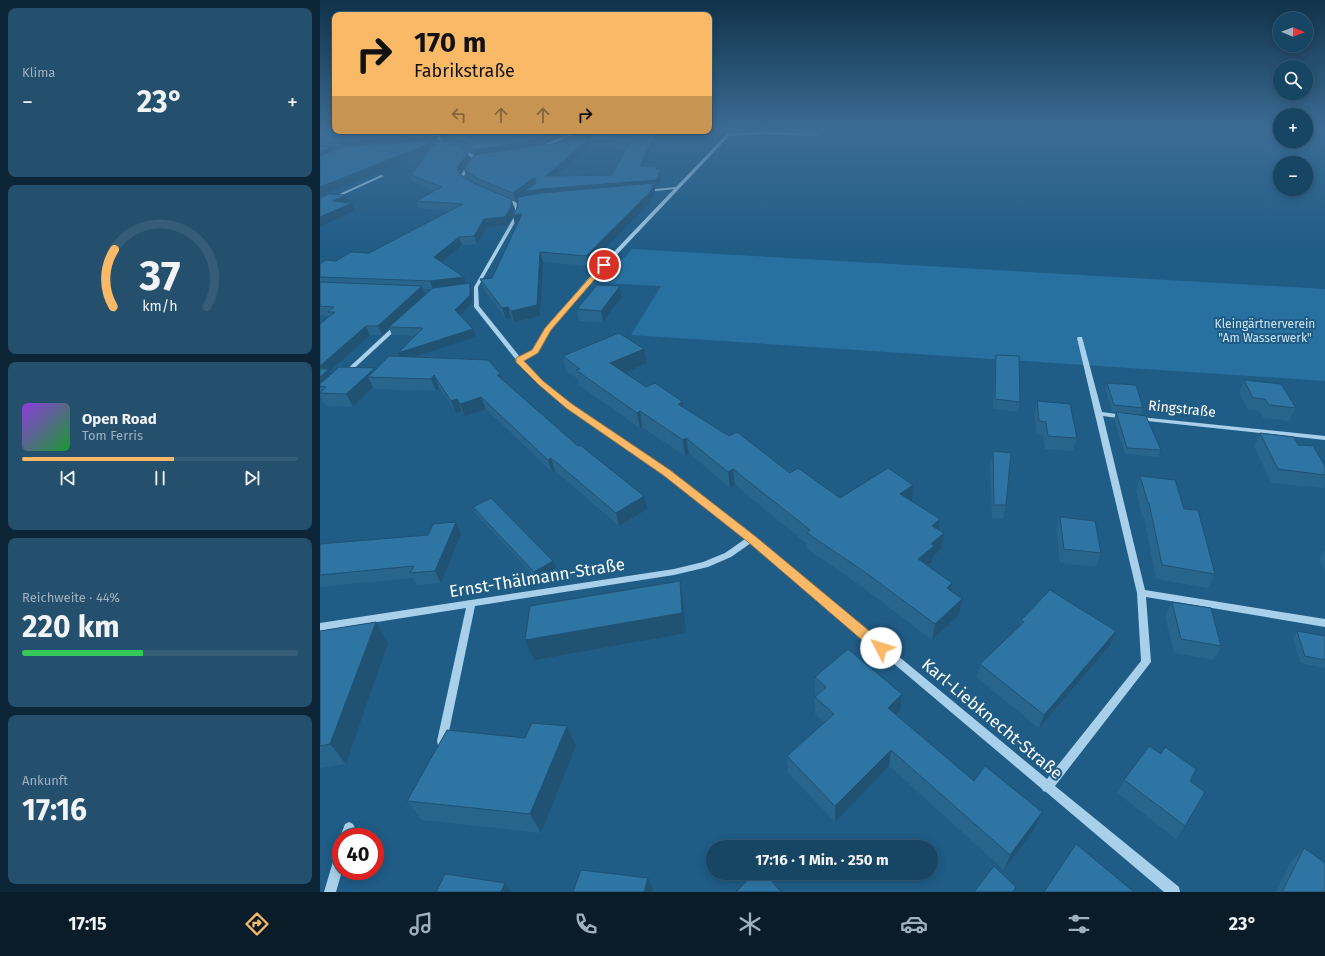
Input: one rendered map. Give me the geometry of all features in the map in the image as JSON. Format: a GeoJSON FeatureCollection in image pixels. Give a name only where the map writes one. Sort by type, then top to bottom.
{"type":"FeatureCollection","features":[{"type":"Feature","properties":{"kind":"street"},"geometry":{"type":"LineString","coordinates":[[466,171],[462,176],[462,179],[471,185]]}},
{"type":"Feature","properties":{"kind":"street"},"geometry":{"type":"LineString","coordinates":[[519,360],[535,351],[548,329],[588,282],[693,171]]}},
{"type":"Feature","properties":{"kind":"street"},"geometry":{"type":"LineString","coordinates":[[320,204],[382,176]]}},
{"type":"Feature","properties":{"kind":"street"},"geometry":{"type":"LineString","coordinates":[[640,192],[676,188]]}},
{"type":"Feature","properties":{"kind":"street"},"geometry":{"type":"LineString","coordinates":[[469,288],[476,287],[516,217],[518,208],[516,204],[502,197]]}},
{"type":"Feature","properties":{"kind":"street"},"geometry":{"type":"LineString","coordinates":[[516,204],[521,201]]}},
{"type":"Feature","properties":{"kind":"street","name":"Karl-Liebknecht-Straße"},"geometry":{"type":"LineString","coordinates":[[476,287],[476,306],[519,360],[540,382],[569,406],[667,472],[751,539],[1174,892]]}},
{"type":"Feature","properties":{"kind":"street"},"geometry":{"type":"LineString","coordinates":[[342,376],[404,319]]}},
{"type":"Feature","properties":{"kind":"street"},"geometry":{"type":"LineString","coordinates":[[1047,787],[1146,662],[1141,593],[1080,338]]}},
{"type":"Feature","properties":{"kind":"street","name":"Ringstraße"},"geometry":{"type":"LineString","coordinates":[[1099,414],[1325,438]]}},
{"type":"Feature","properties":{"kind":"street","name":"Ernst-Thälmann-Straße"},"geometry":{"type":"LineString","coordinates":[[320,627],[674,572],[705,565],[728,555],[751,539]]}},
{"type":"Feature","properties":{"kind":"street"},"geometry":{"type":"LineString","coordinates":[[1141,593],[1325,623]]}},
{"type":"Feature","properties":{"kind":"street"},"geometry":{"type":"LineString","coordinates":[[442,740],[471,604]]}},
{"type":"Feature","properties":{"kind":"street"},"geometry":{"type":"LineString","coordinates":[[330,892],[334,880]]}},
{"type":"Feature","properties":{"kind":"green space","name":"Kleingärtnerverein \"Am Wasserwerk\""},"geometry":{"type":"Polygon","coordinates":[[[632,249],[1325,289],[1325,381],[631,335],[661,286],[601,283],[632,249]]]}},
{"type":"Feature","properties":{"kind":"building"},"geometry":{"type":"Polygon","coordinates":[[[320,171],[361,171],[320,187],[320,171]]]}},
{"type":"Feature","properties":{"kind":"building"},"geometry":{"type":"Polygon","coordinates":[[[414,171],[458,171],[460,174],[473,183],[511,199],[510,209],[505,217],[484,219],[474,236],[459,237],[434,257],[464,277],[430,281],[320,277],[320,264],[326,260],[336,261],[351,252],[369,253],[463,204],[416,201],[442,187],[411,175],[414,171]]]}},
{"type":"Feature","properties":{"kind":"building"},"geometry":{"type":"Polygon","coordinates":[[[466,171],[552,171],[546,176],[612,175],[614,171],[660,171],[656,180],[542,189],[523,192],[536,183],[536,179],[533,178],[513,193],[478,179],[466,171]]]}},
{"type":"Feature","properties":{"kind":"building"},"geometry":{"type":"Polygon","coordinates":[[[654,183],[651,191],[586,256],[540,252],[537,305],[511,311],[508,307],[502,308],[480,279],[492,278],[522,214],[513,215],[517,208],[518,197],[542,193],[654,183]]]}},
{"type":"Feature","properties":{"kind":"building"},"geometry":{"type":"Polygon","coordinates":[[[328,194],[346,195],[333,201],[352,203],[320,217],[320,198],[328,194]]]}},
{"type":"Feature","properties":{"kind":"building"},"geometry":{"type":"Polygon","coordinates":[[[320,282],[422,286],[378,326],[366,326],[320,366],[320,324],[335,312],[328,312],[334,307],[320,306],[320,282]]]}},
{"type":"Feature","properties":{"kind":"building"},"geometry":{"type":"Polygon","coordinates":[[[470,283],[470,295],[455,310],[473,329],[398,353],[423,328],[389,327],[433,288],[470,283]]]}},
{"type":"Feature","properties":{"kind":"building"},"geometry":{"type":"Polygon","coordinates":[[[597,285],[620,286],[601,311],[577,309],[597,285]]]}},
{"type":"Feature","properties":{"kind":"building"},"geometry":{"type":"Polygon","coordinates":[[[619,333],[644,349],[610,363],[646,387],[655,383],[683,402],[678,404],[729,436],[737,432],[790,473],[798,468],[840,498],[888,468],[913,485],[900,494],[940,519],[932,526],[944,533],[931,544],[934,546],[918,559],[952,583],[947,588],[962,599],[935,624],[862,570],[807,533],[810,530],[733,469],[728,472],[686,438],[683,440],[640,411],[637,413],[576,370],[580,369],[563,356],[619,333]]]}},
{"type":"Feature","properties":{"kind":"building"},"geometry":{"type":"Polygon","coordinates":[[[996,355],[1019,356],[1020,402],[995,399],[996,355]]]}},
{"type":"Feature","properties":{"kind":"building"},"geometry":{"type":"Polygon","coordinates":[[[389,356],[488,360],[501,374],[497,375],[578,446],[580,445],[644,496],[616,513],[551,458],[548,460],[481,397],[460,404],[457,399],[451,401],[434,375],[431,379],[368,377],[389,356]]]}},
{"type":"Feature","properties":{"kind":"building"},"geometry":{"type":"Polygon","coordinates":[[[339,367],[375,368],[346,394],[320,393],[326,387],[320,386],[320,384],[339,367]]]}},
{"type":"Feature","properties":{"kind":"building"},"geometry":{"type":"Polygon","coordinates":[[[320,369],[329,369],[320,377],[320,369]]]}},
{"type":"Feature","properties":{"kind":"building"},"geometry":{"type":"Polygon","coordinates":[[[1244,380],[1281,384],[1296,408],[1269,405],[1265,399],[1253,398],[1244,380]]]}},
{"type":"Feature","properties":{"kind":"building"},"geometry":{"type":"Polygon","coordinates":[[[1107,383],[1136,385],[1143,408],[1114,405],[1107,383]]]}},
{"type":"Feature","properties":{"kind":"building"},"geometry":{"type":"Polygon","coordinates":[[[1037,401],[1070,404],[1077,438],[1048,436],[1046,422],[1039,421],[1037,401]]]}},
{"type":"Feature","properties":{"kind":"building"},"geometry":{"type":"Polygon","coordinates":[[[1116,412],[1146,416],[1161,450],[1127,448],[1116,412]]]}},
{"type":"Feature","properties":{"kind":"building"},"geometry":{"type":"Polygon","coordinates":[[[1260,433],[1294,437],[1298,445],[1313,446],[1325,466],[1325,475],[1278,469],[1260,433]]]}},
{"type":"Feature","properties":{"kind":"building"},"geometry":{"type":"Polygon","coordinates":[[[993,451],[1011,453],[1006,505],[994,505],[993,451]]]}},
{"type":"Feature","properties":{"kind":"building"},"geometry":{"type":"Polygon","coordinates":[[[1140,476],[1175,480],[1184,509],[1198,510],[1215,574],[1162,565],[1149,503],[1140,476]]]}},
{"type":"Feature","properties":{"kind":"building"},"geometry":{"type":"Polygon","coordinates":[[[491,498],[553,561],[534,572],[473,507],[491,498]]]}},
{"type":"Feature","properties":{"kind":"building"},"geometry":{"type":"Polygon","coordinates":[[[1060,517],[1095,521],[1101,553],[1064,549],[1060,517]]]}},
{"type":"Feature","properties":{"kind":"building"},"geometry":{"type":"Polygon","coordinates":[[[456,522],[435,571],[410,573],[414,566],[320,575],[320,544],[428,535],[433,524],[456,522]]]}},
{"type":"Feature","properties":{"kind":"building"},"geometry":{"type":"Polygon","coordinates":[[[680,581],[682,613],[525,640],[530,606],[680,581]]]}},
{"type":"Feature","properties":{"kind":"building"},"geometry":{"type":"Polygon","coordinates":[[[1050,590],[1116,631],[1044,715],[980,664],[1024,622],[1021,620],[1050,590]]]}},
{"type":"Feature","properties":{"kind":"building"},"geometry":{"type":"Polygon","coordinates":[[[1172,602],[1211,608],[1221,646],[1181,639],[1172,602]]]}},
{"type":"Feature","properties":{"kind":"building"},"geometry":{"type":"Polygon","coordinates":[[[376,622],[330,744],[320,746],[320,631],[376,622]]]}},
{"type":"Feature","properties":{"kind":"building"},"geometry":{"type":"Polygon","coordinates":[[[1297,631],[1325,636],[1325,660],[1305,656],[1297,631]]]}},
{"type":"Feature","properties":{"kind":"building"},"geometry":{"type":"Polygon","coordinates":[[[848,649],[902,694],[888,708],[974,781],[985,766],[1042,812],[1010,855],[891,750],[835,806],[787,756],[834,714],[815,697],[826,687],[815,677],[848,649]]]}},
{"type":"Feature","properties":{"kind":"building"},"geometry":{"type":"Polygon","coordinates":[[[532,723],[567,726],[530,814],[407,801],[447,730],[525,738],[532,723]]]}},
{"type":"Feature","properties":{"kind":"building"},"geometry":{"type":"Polygon","coordinates":[[[1149,746],[1161,754],[1165,747],[1196,769],[1190,781],[1205,792],[1185,826],[1124,780],[1149,746]]]}},
{"type":"Feature","properties":{"kind":"building"},"geometry":{"type":"Polygon","coordinates":[[[1076,844],[1134,892],[1044,892],[1076,844]]]}},
{"type":"Feature","properties":{"kind":"building"},"geometry":{"type":"Polygon","coordinates":[[[1304,848],[1325,863],[1325,892],[1282,892],[1304,848]]]}},
{"type":"Feature","properties":{"kind":"building"},"geometry":{"type":"Polygon","coordinates":[[[994,866],[1016,887],[1013,892],[974,892],[994,866]]]}},
{"type":"Feature","properties":{"kind":"building"},"geometry":{"type":"Polygon","coordinates":[[[581,870],[648,878],[644,892],[573,892],[581,870]]]}},
{"type":"Feature","properties":{"kind":"building"},"geometry":{"type":"Polygon","coordinates":[[[445,874],[505,883],[501,892],[436,892],[445,874]]]}},
{"type":"Feature","properties":{"kind":"building"},"geometry":{"type":"Polygon","coordinates":[[[747,880],[771,880],[781,892],[736,892],[747,880]]]}},
{"type":"Feature","properties":{"kind":"route"},"geometry":{"type":"LineString","coordinates":[[604,265],[548,329],[535,351],[519,360],[540,382],[569,406],[667,472],[751,539],[881,648]]}}]}
